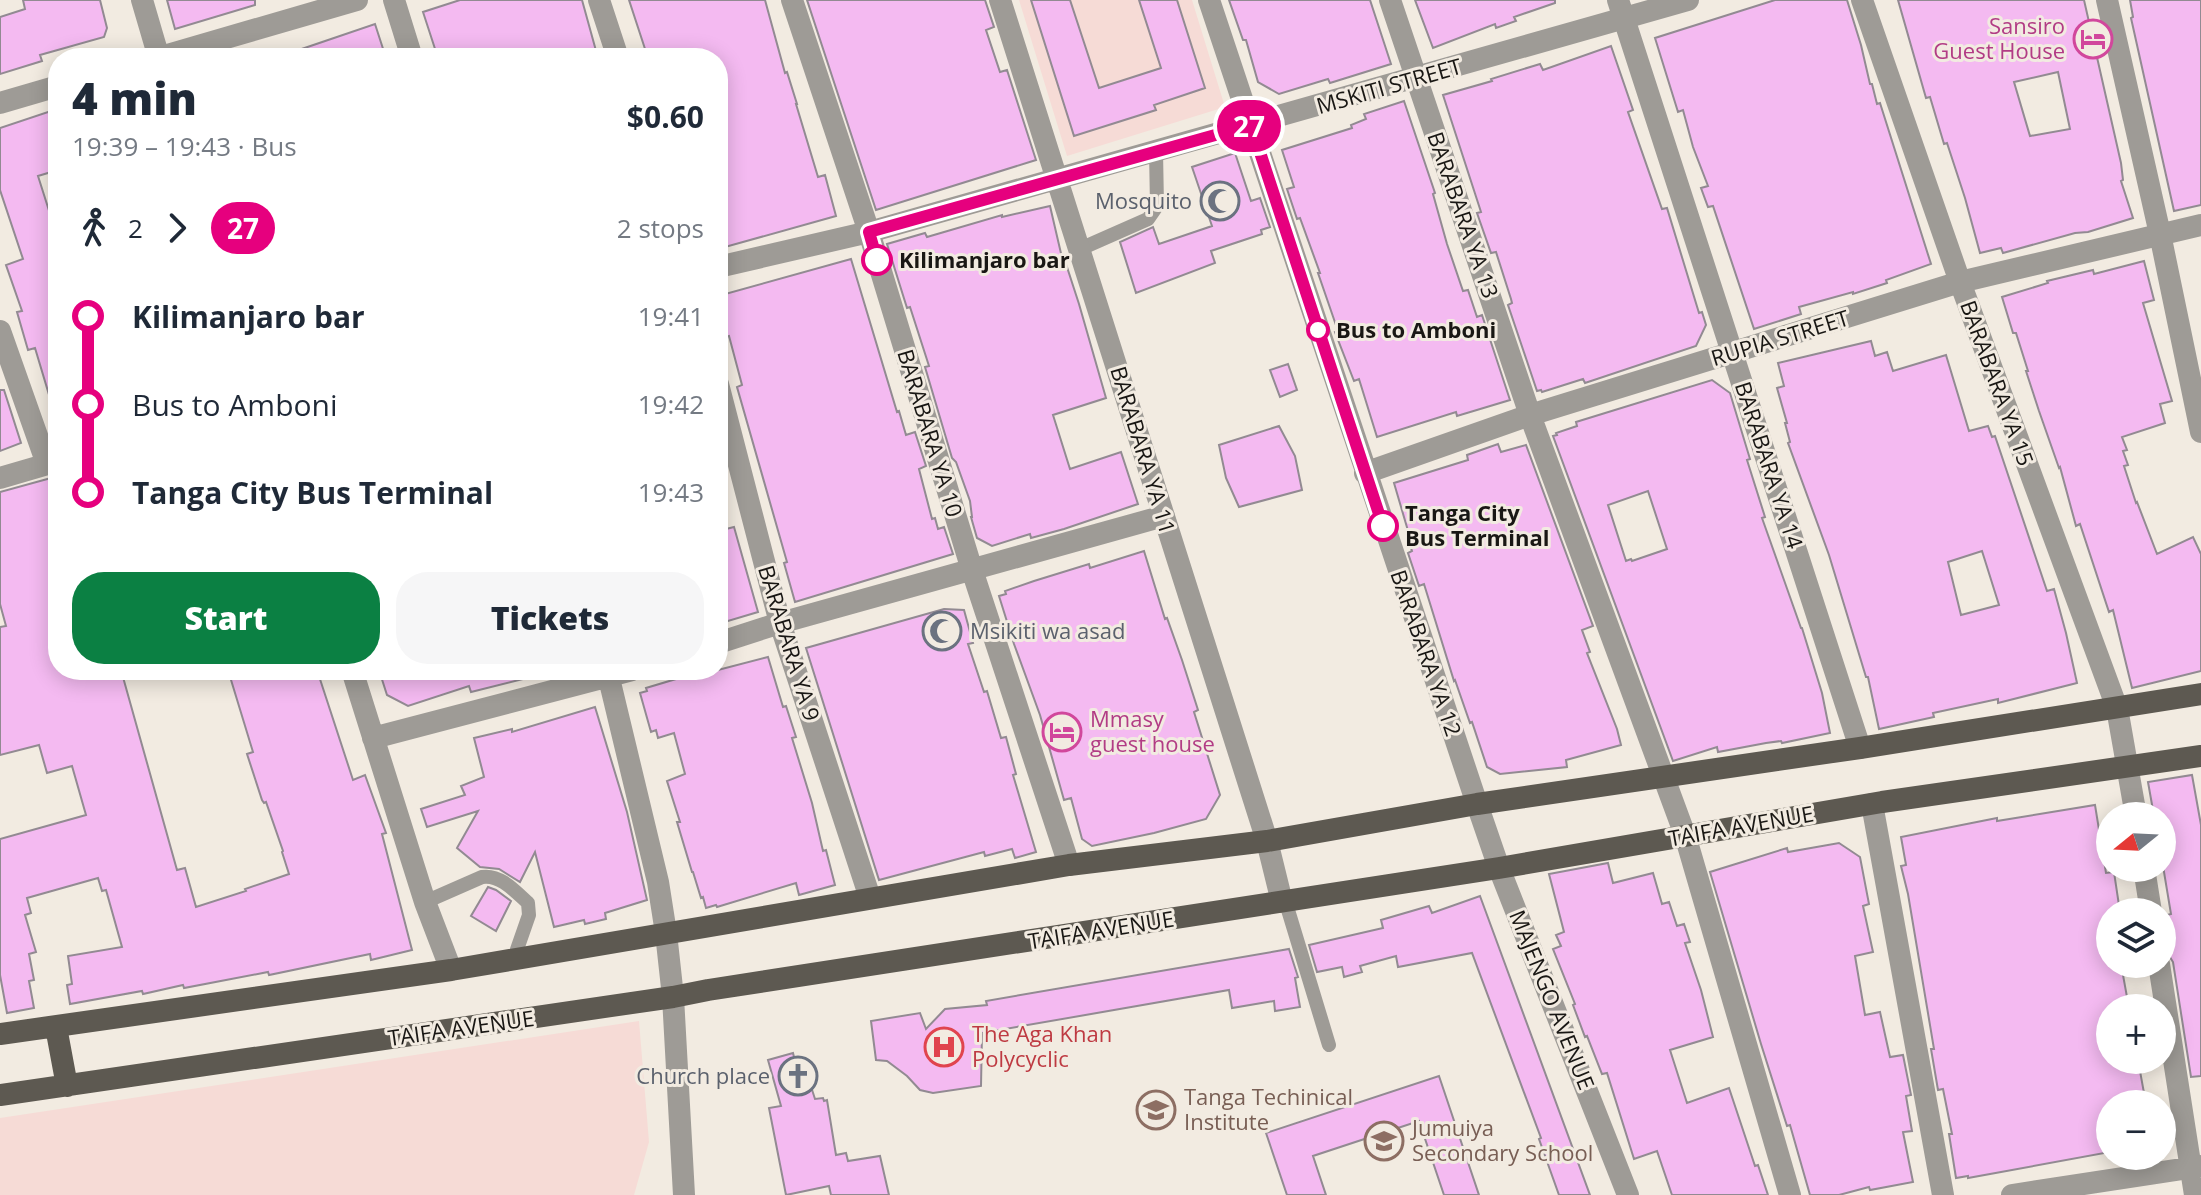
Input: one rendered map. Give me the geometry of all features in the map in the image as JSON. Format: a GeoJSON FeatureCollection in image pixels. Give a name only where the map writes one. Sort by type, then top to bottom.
{"type":"FeatureCollection","features":[{"type":"Feature","properties":{"kind":"main road"},"geometry":{"type":"LineString","coordinates":[[0,1034],[451,970],[1069,865],[1267,841],[1477,804],[2201,694]]}},
{"type":"Feature","properties":{"kind":"main road","name":"TAIFA AVENUE"},"geometry":{"type":"LineString","coordinates":[[0,1095],[673,997],[1499,868],[1872,804],[2201,756]]}},
{"type":"Feature","properties":{"kind":"main road"},"geometry":{"type":"LineString","coordinates":[[56,1027],[67,1086]]}},
{"type":"Feature","properties":{"kind":"street"},"geometry":{"type":"LineString","coordinates":[[142,0],[155,48]]}},
{"type":"Feature","properties":{"kind":"street"},"geometry":{"type":"LineString","coordinates":[[192,48],[357,0]]}},
{"type":"Feature","properties":{"kind":"street"},"geometry":{"type":"LineString","coordinates":[[394,0],[409,48]]}},
{"type":"Feature","properties":{"kind":"street"},"geometry":{"type":"LineString","coordinates":[[599,0],[615,48]]}},
{"type":"Feature","properties":{"kind":"street","name":"BARABARA YA 10"},"geometry":{"type":"LineString","coordinates":[[792,0],[869,232],[972,570],[1069,865]]}},
{"type":"Feature","properties":{"kind":"street","name":"BARABARA YA 11"},"geometry":{"type":"LineString","coordinates":[[1000,0],[1267,841],[1283,901]]}},
{"type":"Feature","properties":{"kind":"street","name":"BARABARA YA 12"},"geometry":{"type":"LineString","coordinates":[[1209,0],[1477,804]]}},
{"type":"Feature","properties":{"kind":"street","name":"BARABARA YA 13"},"geometry":{"type":"LineString","coordinates":[[1390,0],[1530,415],[1685,835],[1790,1195]]}},
{"type":"Feature","properties":{"kind":"street","name":"MSKITI STREET"},"geometry":{"type":"LineString","coordinates":[[728,265],[869,232],[1416,78],[1621,10],[1688,0]]}},
{"type":"Feature","properties":{"kind":"street","name":"BARABARA YA 15"},"geometry":{"type":"LineString","coordinates":[[1862,0],[1960,282],[2117,708],[2134,802]]}},
{"type":"Feature","properties":{"kind":"street"},"geometry":{"type":"LineString","coordinates":[[2107,0],[2201,432]]}},
{"type":"Feature","properties":{"kind":"street","name":"BARABARA YA 14"},"geometry":{"type":"LineString","coordinates":[[1621,10],[1860,748]]}},
{"type":"Feature","properties":{"kind":"street"},"geometry":{"type":"LineString","coordinates":[[0,103],[48,89]]}},
{"type":"Feature","properties":{"kind":"street","name":"RUPIA STREET"},"geometry":{"type":"LineString","coordinates":[[1365,473],[1530,415],[1960,282],[2201,225]]}},
{"type":"Feature","properties":{"kind":"street"},"geometry":{"type":"LineString","coordinates":[[0,331],[48,451]]}},
{"type":"Feature","properties":{"kind":"street","name":"BARABARA YA 9"},"geometry":{"type":"LineString","coordinates":[[728,423],[780,623],[870,898]]}},
{"type":"Feature","properties":{"kind":"street"},"geometry":{"type":"LineString","coordinates":[[0,478],[48,464]]}},
{"type":"Feature","properties":{"kind":"street"},"geometry":{"type":"LineString","coordinates":[[728,640],[1164,516]]}},
{"type":"Feature","properties":{"kind":"street"},"geometry":{"type":"LineString","coordinates":[[355,680],[425,902],[451,970]]}},
{"type":"Feature","properties":{"kind":"street"},"geometry":{"type":"LineString","coordinates":[[373,738],[586,680]]}},
{"type":"Feature","properties":{"kind":"street"},"geometry":{"type":"LineString","coordinates":[[609,680],[658,882],[666,933],[673,997],[684,1195]]}},
{"type":"Feature","properties":{"kind":"street","name":"MAJENGO AVENUE"},"geometry":{"type":"LineString","coordinates":[[1477,804],[1499,868],[1628,1195]]}},
{"type":"Feature","properties":{"kind":"street"},"geometry":{"type":"LineString","coordinates":[[1872,804],[1943,1195]]}},
{"type":"Feature","properties":{"kind":"street"},"geometry":{"type":"LineString","coordinates":[[2162,978],[2196,1167],[2195,1195]]}},
{"type":"Feature","properties":{"kind":"street"},"geometry":{"type":"LineString","coordinates":[[2012,1195],[2196,1167]]}},
{"type":"Feature","properties":{"kind":"lane"},"geometry":{"type":"LineString","coordinates":[[1080,249],[1148,219],[1157,206],[1156,151]]}},
{"type":"Feature","properties":{"kind":"lane"},"geometry":{"type":"LineString","coordinates":[[425,902],[492,875],[528,903],[529,915],[514,958]]}},
{"type":"Feature","properties":{"kind":"lane"},"geometry":{"type":"LineString","coordinates":[[1283,901],[1329,1045]]}},
{"type":"Feature","properties":{"kind":"shaded area"},"geometry":{"type":"Polygon","coordinates":[[[1019,0],[1192,0],[1225,107],[1067,156],[1019,0]]]}},
{"type":"Feature","properties":{"kind":"shaded area"},"geometry":{"type":"Polygon","coordinates":[[[639,1021],[649,1142],[634,1195],[0,1195],[0,1118],[639,1021]]]}},
{"type":"Feature","properties":{"kind":"building"},"geometry":{"type":"Polygon","coordinates":[[[23,0],[100,0],[107,28],[104,37],[65,48],[48,48],[48,53],[40,55],[42,61],[0,74],[0,17],[25,9],[23,0]]]}},
{"type":"Feature","properties":{"kind":"building"},"geometry":{"type":"Polygon","coordinates":[[[167,0],[255,0],[255,5],[175,29],[167,0]]]}},
{"type":"Feature","properties":{"kind":"building"},"geometry":{"type":"Polygon","coordinates":[[[460,0],[582,0],[595,48],[435,48],[423,12],[460,0]]]}},
{"type":"Feature","properties":{"kind":"building"},"geometry":{"type":"Polygon","coordinates":[[[629,0],[765,0],[818,177],[825,175],[836,216],[728,246],[728,48],[645,48],[629,0]]]}},
{"type":"Feature","properties":{"kind":"building"},"geometry":{"type":"Polygon","coordinates":[[[807,0],[985,0],[994,27],[986,30],[1000,72],[1007,70],[1036,160],[876,210],[807,0]]]}},
{"type":"Feature","properties":{"kind":"building"},"geometry":{"type":"Polygon","coordinates":[[[1031,0],[1070,0],[1099,88],[1161,68],[1139,0],[1177,0],[1205,88],[1154,105],[1156,110],[1074,136],[1031,0]]]}},
{"type":"Feature","properties":{"kind":"building"},"geometry":{"type":"Polygon","coordinates":[[[1229,0],[1370,0],[1391,64],[1330,83],[1328,79],[1279,94],[1258,82],[1246,40],[1243,40],[1229,0]]]}},
{"type":"Feature","properties":{"kind":"building"},"geometry":{"type":"Polygon","coordinates":[[[1415,0],[1555,0],[1555,3],[1514,17],[1516,21],[1496,28],[1495,24],[1433,48],[1415,0]]]}},
{"type":"Feature","properties":{"kind":"building"},"geometry":{"type":"Polygon","coordinates":[[[1775,0],[1847,0],[1870,84],[1877,104],[1880,103],[1931,264],[1886,280],[1887,283],[1799,307],[1801,314],[1754,329],[1713,206],[1708,207],[1701,188],[1708,186],[1683,110],[1678,112],[1655,38],[1775,0]]]}},
{"type":"Feature","properties":{"kind":"building"},"geometry":{"type":"Polygon","coordinates":[[[1898,0],[2084,0],[2121,163],[2121,181],[2133,218],[2003,253],[2001,248],[1980,253],[1947,143],[1944,144],[1930,97],[1926,98],[1898,0]],[[2058,72],[2014,82],[2030,136],[2070,129],[2058,72]]]}},
{"type":"Feature","properties":{"kind":"building"},"geometry":{"type":"Polygon","coordinates":[[[2130,0],[2201,0],[2201,205],[2174,211],[2131,18],[2130,0]]]}},
{"type":"Feature","properties":{"kind":"building"},"geometry":{"type":"Polygon","coordinates":[[[375,24],[383,48],[305,48],[375,24]]]}},
{"type":"Feature","properties":{"kind":"building"},"geometry":{"type":"Polygon","coordinates":[[[1611,46],[1633,110],[1628,112],[1662,209],[1667,208],[1699,313],[1702,312],[1706,325],[1696,346],[1585,383],[1583,379],[1537,391],[1508,305],[1512,303],[1496,252],[1491,253],[1477,213],[1481,212],[1443,95],[1540,64],[1543,70],[1611,46]]]}},
{"type":"Feature","properties":{"kind":"building"},"geometry":{"type":"Polygon","coordinates":[[[1404,101],[1463,291],[1468,290],[1477,317],[1482,315],[1510,400],[1457,416],[1456,412],[1377,437],[1359,379],[1354,381],[1335,332],[1338,331],[1320,273],[1287,189],[1294,187],[1282,150],[1352,128],[1351,125],[1366,119],[1364,114],[1404,101]]]}},
{"type":"Feature","properties":{"kind":"building"},"geometry":{"type":"Polygon","coordinates":[[[48,112],[48,173],[38,176],[48,208],[48,391],[35,348],[28,350],[17,312],[22,311],[6,265],[23,259],[0,190],[0,128],[48,112]]]}},
{"type":"Feature","properties":{"kind":"building"},"geometry":{"type":"Polygon","coordinates":[[[1235,153],[1251,201],[1260,198],[1270,227],[1261,230],[1262,234],[1211,251],[1215,263],[1136,293],[1120,242],[1153,227],[1159,244],[1212,226],[1192,167],[1235,153]]]}},
{"type":"Feature","properties":{"kind":"building"},"geometry":{"type":"Polygon","coordinates":[[[1050,206],[1063,262],[1079,304],[1106,398],[1053,415],[1070,469],[1121,452],[1138,504],[1064,529],[1031,538],[1030,534],[992,546],[977,538],[970,501],[952,458],[925,367],[929,366],[887,244],[1050,206]]]}},
{"type":"Feature","properties":{"kind":"building"},"geometry":{"type":"Polygon","coordinates":[[[851,259],[897,412],[906,435],[915,432],[926,466],[919,469],[932,519],[935,518],[938,529],[944,527],[953,554],[795,602],[784,563],[787,562],[737,387],[742,385],[728,336],[728,293],[851,259]]]}},
{"type":"Feature","properties":{"kind":"building"},"geometry":{"type":"Polygon","coordinates":[[[2144,261],[2154,300],[2143,303],[2172,401],[2160,404],[2165,423],[2122,437],[2127,450],[2123,451],[2128,465],[2124,466],[2157,554],[2193,537],[2201,554],[2201,671],[2132,688],[2113,610],[2109,612],[2080,524],[2076,526],[2060,467],[2002,297],[2047,281],[2093,270],[2094,274],[2144,261]]]}},
{"type":"Feature","properties":{"kind":"building"},"geometry":{"type":"Polygon","coordinates":[[[1871,341],[1875,356],[1887,352],[1893,371],[1946,355],[1969,431],[1988,426],[1992,437],[1995,436],[2047,591],[2054,589],[2077,683],[1998,703],[1998,699],[1933,713],[1934,717],[1879,729],[1868,677],[1829,555],[1788,443],[1787,423],[1777,388],[1784,386],[1778,363],[1871,341]],[[1982,551],[1948,562],[1961,615],[1999,605],[1982,551]]]}},
{"type":"Feature","properties":{"kind":"building"},"geometry":{"type":"Polygon","coordinates":[[[1288,364],[1297,390],[1280,397],[1270,370],[1288,364]]]}},
{"type":"Feature","properties":{"kind":"building"},"geometry":{"type":"Polygon","coordinates":[[[1712,380],[1730,393],[1765,517],[1762,518],[1802,628],[1822,693],[1830,733],[1718,752],[1717,747],[1673,761],[1553,436],[1577,426],[1576,422],[1712,380]],[[1648,491],[1608,505],[1626,561],[1667,549],[1648,491]]]}},
{"type":"Feature","properties":{"kind":"building"},"geometry":{"type":"Polygon","coordinates":[[[0,390],[4,390],[21,443],[0,451],[0,390]]]}},
{"type":"Feature","properties":{"kind":"building"},"geometry":{"type":"Polygon","coordinates":[[[1279,426],[1295,456],[1302,490],[1239,507],[1226,478],[1219,445],[1279,426]]]}},
{"type":"Feature","properties":{"kind":"building"},"geometry":{"type":"Polygon","coordinates":[[[1498,444],[1501,452],[1526,445],[1593,626],[1582,630],[1590,652],[1587,653],[1621,745],[1566,760],[1567,767],[1500,774],[1487,767],[1454,681],[1424,584],[1419,586],[1408,553],[1412,551],[1411,541],[1394,483],[1468,460],[1467,455],[1498,444]]]}},
{"type":"Feature","properties":{"kind":"building"},"geometry":{"type":"Polygon","coordinates":[[[48,479],[48,680],[124,680],[177,870],[185,868],[196,907],[289,874],[247,754],[253,752],[231,680],[320,680],[353,780],[365,775],[386,833],[382,834],[412,950],[371,960],[370,954],[269,975],[268,972],[70,1004],[67,985],[72,984],[68,956],[122,947],[106,890],[102,891],[98,878],[27,898],[31,913],[25,915],[36,952],[29,954],[34,980],[29,981],[34,1008],[7,1013],[0,975],[0,839],[86,815],[72,766],[47,773],[39,745],[0,755],[0,627],[6,626],[0,604],[0,492],[48,479]]]}},
{"type":"Feature","properties":{"kind":"building"},"geometry":{"type":"Polygon","coordinates":[[[734,527],[758,612],[728,621],[728,528],[734,527]]]}},
{"type":"Feature","properties":{"kind":"building"},"geometry":{"type":"Polygon","coordinates":[[[1144,551],[1198,710],[1194,712],[1220,795],[1206,819],[1092,846],[1082,839],[1071,798],[1064,800],[1040,715],[999,596],[1034,581],[1144,551]]]}},
{"type":"Feature","properties":{"kind":"building"},"geometry":{"type":"Polygon","coordinates":[[[944,609],[964,610],[973,643],[968,644],[1001,738],[1006,737],[1016,774],[1013,775],[1036,852],[1015,858],[1012,849],[985,856],[984,852],[879,880],[806,648],[944,609]]]}},
{"type":"Feature","properties":{"kind":"building"},"geometry":{"type":"Polygon","coordinates":[[[768,657],[796,737],[792,738],[835,885],[799,895],[796,883],[717,907],[706,908],[701,898],[667,781],[685,774],[674,733],[658,738],[656,730],[651,732],[640,693],[647,691],[646,688],[673,680],[728,680],[728,667],[768,657]]]}},
{"type":"Feature","properties":{"kind":"building"},"geometry":{"type":"Polygon","coordinates":[[[382,680],[519,680],[471,692],[469,686],[408,706],[387,695],[382,680]]]}},
{"type":"Feature","properties":{"kind":"building"},"geometry":{"type":"Polygon","coordinates":[[[595,707],[627,812],[647,900],[605,913],[606,919],[554,927],[535,852],[520,882],[499,869],[480,867],[457,848],[478,811],[427,827],[421,809],[465,795],[461,786],[484,777],[474,738],[512,729],[512,732],[595,707]]]}},
{"type":"Feature","properties":{"kind":"building"},"geometry":{"type":"Polygon","coordinates":[[[2192,775],[2201,825],[2201,1076],[2191,1077],[2176,978],[2176,898],[2168,898],[2166,882],[2176,882],[2176,802],[2152,802],[2148,782],[2192,775]]]}},
{"type":"Feature","properties":{"kind":"building"},"geometry":{"type":"Polygon","coordinates":[[[2095,805],[2096,882],[2116,882],[2118,898],[2096,898],[2096,978],[2124,978],[2126,994],[2096,994],[2096,1074],[2141,1074],[2143,1090],[2096,1090],[2096,1155],[1956,1178],[1949,1134],[1952,1134],[1943,1089],[1938,1090],[1931,1049],[1934,1049],[1901,866],[1906,865],[1901,837],[1997,818],[1997,821],[2095,805]]]}},
{"type":"Feature","properties":{"kind":"building"},"geometry":{"type":"Polygon","coordinates":[[[1839,843],[1860,857],[1869,904],[1863,906],[1873,952],[1855,956],[1865,1015],[1880,1012],[1890,1057],[1903,1055],[1911,1095],[1906,1096],[1912,1131],[1903,1132],[1913,1182],[1870,1190],[1869,1187],[1839,1195],[1810,1195],[1710,872],[1787,848],[1788,852],[1839,843]]]}},
{"type":"Feature","properties":{"kind":"building"},"geometry":{"type":"Polygon","coordinates":[[[1608,863],[1613,883],[1653,873],[1662,904],[1669,902],[1677,926],[1684,924],[1690,942],[1685,943],[1713,1037],[1670,1050],[1687,1103],[1729,1088],[1768,1195],[1672,1195],[1657,1151],[1634,1159],[1607,1073],[1602,1074],[1585,1037],[1553,949],[1561,946],[1556,935],[1564,932],[1549,874],[1608,863]]]}},
{"type":"Feature","properties":{"kind":"building"},"geometry":{"type":"Polygon","coordinates":[[[488,887],[511,901],[496,931],[471,916],[488,887]]]}},
{"type":"Feature","properties":{"kind":"building"},"geometry":{"type":"Polygon","coordinates":[[[1480,896],[1590,1195],[1559,1195],[1472,953],[1398,967],[1396,956],[1360,966],[1362,972],[1344,977],[1342,967],[1317,972],[1309,945],[1383,928],[1381,920],[1429,906],[1432,913],[1480,896]]]}},
{"type":"Feature","properties":{"kind":"building"},"geometry":{"type":"Polygon","coordinates":[[[1289,949],[1298,977],[1295,978],[1300,1007],[1275,1011],[1274,1001],[1232,1008],[1229,990],[982,1033],[981,1086],[933,1093],[920,1090],[887,1061],[876,1060],[871,1021],[920,1013],[926,1029],[945,1009],[987,1005],[986,1001],[1289,949]]]}},
{"type":"Feature","properties":{"kind":"building"},"geometry":{"type":"Polygon","coordinates":[[[793,1053],[798,1073],[806,1071],[815,1099],[827,1100],[836,1155],[846,1153],[848,1161],[880,1156],[889,1195],[831,1195],[829,1186],[786,1195],[769,1108],[781,1106],[768,1060],[793,1053]]]}},
{"type":"Feature","properties":{"kind":"building"},"geometry":{"type":"Polygon","coordinates":[[[1439,1076],[1479,1195],[1444,1195],[1419,1121],[1313,1156],[1326,1195],[1287,1195],[1266,1133],[1439,1076]]]}},
{"type":"Feature","properties":{"kind":"bus line","name":"27"},"geometry":{"type":"LineString","coordinates":[[877,260],[869,232],[1251,125],[1383,526]]}},
{"type":"Feature","properties":{"kind":"place","name":"Sansiro Guest House"},"geometry":{"type":"Point","coordinates":[2093,39]}},
{"type":"Feature","properties":{"kind":"place","name":"Mosquito"},"geometry":{"type":"Point","coordinates":[1220,201]}},
{"type":"Feature","properties":{"kind":"place","name":"Kilimanjaro bar"},"geometry":{"type":"Point","coordinates":[877,260]}},
{"type":"Feature","properties":{"kind":"place","name":"Bus to Amboni"},"geometry":{"type":"Point","coordinates":[1318,330]}},
{"type":"Feature","properties":{"kind":"place","name":"Tanga City Bus Terminal"},"geometry":{"type":"Point","coordinates":[1383,526]}},
{"type":"Feature","properties":{"kind":"place","name":"Msikiti wa asad"},"geometry":{"type":"Point","coordinates":[942,631]}},
{"type":"Feature","properties":{"kind":"place","name":"Mmasy guest house"},"geometry":{"type":"Point","coordinates":[1062,732]}},
{"type":"Feature","properties":{"kind":"place","name":"The Aga Khan Polycyclic"},"geometry":{"type":"Point","coordinates":[944,1047]}},
{"type":"Feature","properties":{"kind":"place","name":"Church place"},"geometry":{"type":"Point","coordinates":[798,1076]}},
{"type":"Feature","properties":{"kind":"place","name":"Tanga Techinical Institute"},"geometry":{"type":"Point","coordinates":[1156,1110]}},
{"type":"Feature","properties":{"kind":"place","name":"Jumuiya Secondary School"},"geometry":{"type":"Point","coordinates":[1384,1141]}}]}
